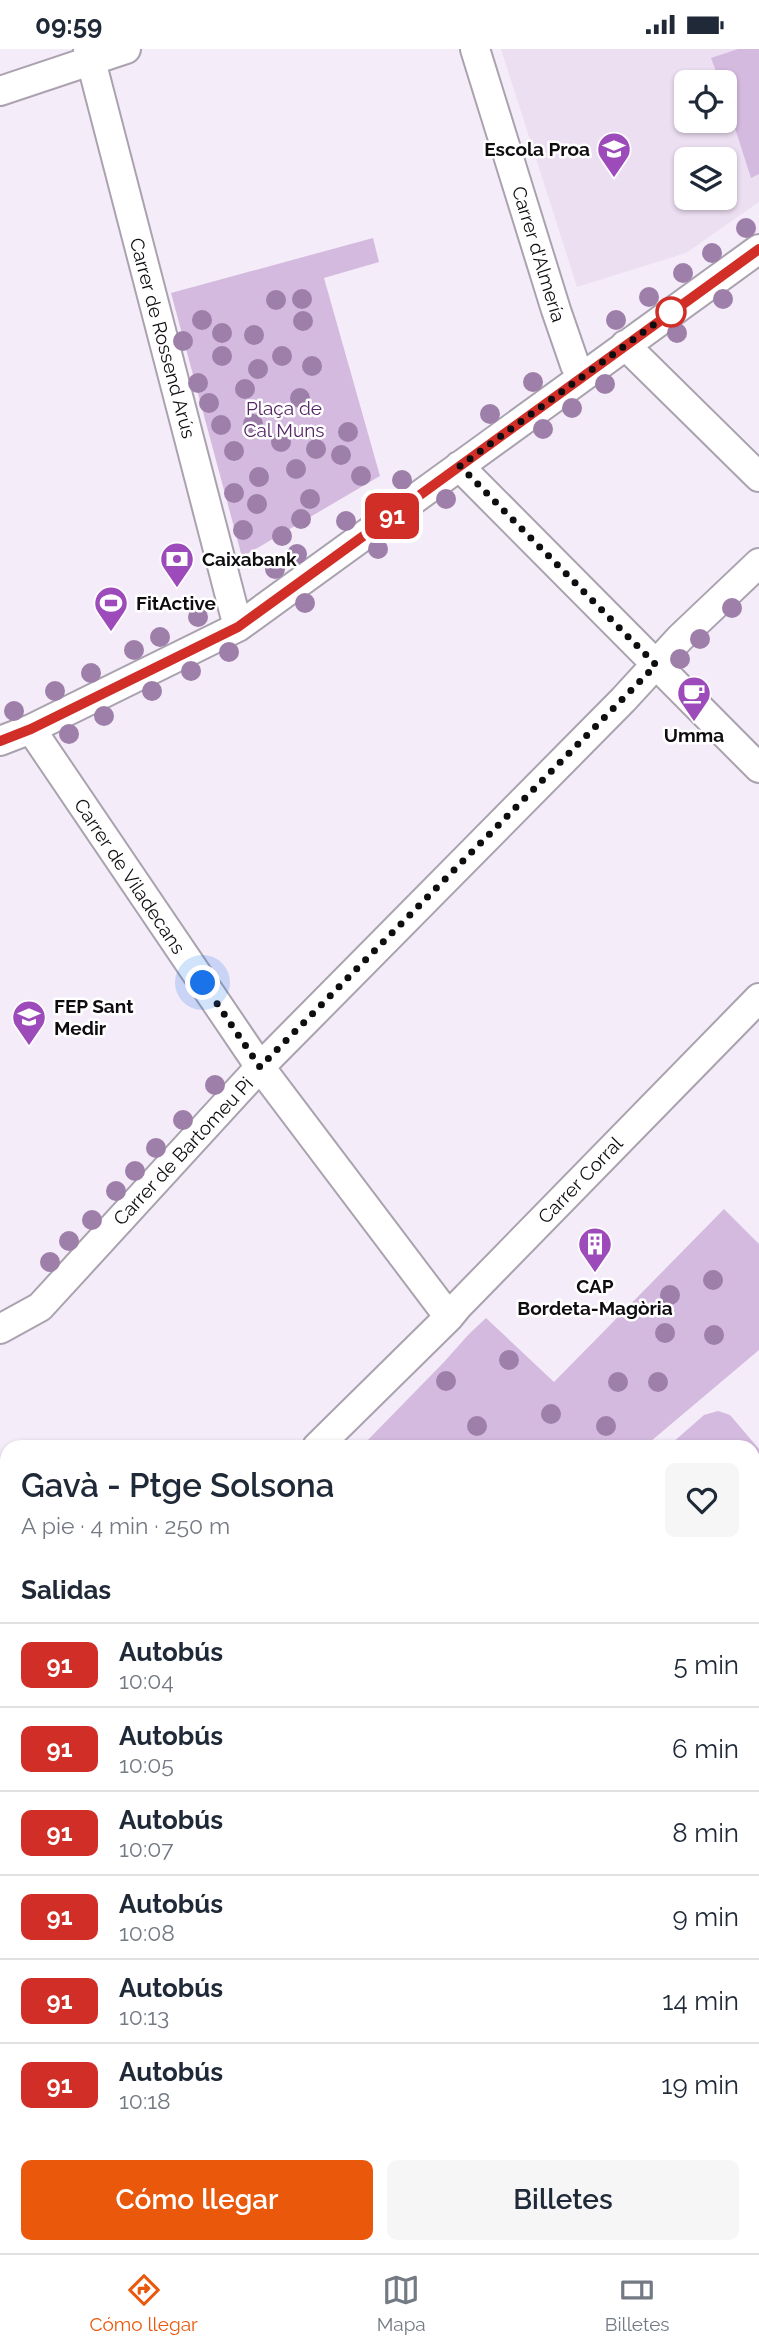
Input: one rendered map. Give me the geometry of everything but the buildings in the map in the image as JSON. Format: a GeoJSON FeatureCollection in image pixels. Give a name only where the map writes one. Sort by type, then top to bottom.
{"type":"FeatureCollection","features":[{"type":"Feature","properties":{"kind":"street"},"geometry":{"type":"LineString","coordinates":[[0,91],[90,55],[126,49]]}},
{"type":"Feature","properties":{"kind":"street","name":"Carrer d'Almería"},"geometry":{"type":"LineString","coordinates":[[475,49],[556,310],[575,365],[583,376]]}},
{"type":"Feature","properties":{"kind":"street","name":"Carrer de Rossend Arús"},"geometry":{"type":"LineString","coordinates":[[90,55],[238,627]]}},
{"type":"Feature","properties":{"kind":"street"},"geometry":{"type":"LineString","coordinates":[[0,741],[31,729],[238,627],[759,249]]}},
{"type":"Feature","properties":{"kind":"street"},"geometry":{"type":"LineString","coordinates":[[625,345],[759,477]]}},
{"type":"Feature","properties":{"kind":"street"},"geometry":{"type":"LineString","coordinates":[[460,466],[759,768]]}},
{"type":"Feature","properties":{"kind":"street","name":"Carrer de Bartomeu Pi"},"geometry":{"type":"LineString","coordinates":[[0,1329],[40,1307],[260,1067],[759,562]]}},
{"type":"Feature","properties":{"kind":"street","name":"Carrer de Viladecans"},"geometry":{"type":"LineString","coordinates":[[31,729],[260,1067],[449,1317]]}},
{"type":"Feature","properties":{"kind":"street","name":"Carrer Corral"},"geometry":{"type":"LineString","coordinates":[[324,1440],[449,1317],[712,1044],[759,999]]}},
{"type":"Feature","properties":{"kind":"shaded area","name":"Escola Proa"},"geometry":{"type":"Polygon","coordinates":[[[501,49],[759,49],[759,202],[686,253],[577,287],[501,49]]]}},
{"type":"Feature","properties":{"kind":"green space"},"geometry":{"type":"Polygon","coordinates":[[[738,49],[759,49],[759,174],[751,178],[737,133],[737,70],[716,70],[711,58],[738,49]]]}},
{"type":"Feature","properties":{"kind":"green space","name":"Plaça de Cal Muns"},"geometry":{"type":"Polygon","coordinates":[[[373,238],[379,262],[324,278],[380,476],[242,557],[171,293],[373,238]]]}},
{"type":"Feature","properties":{"kind":"green space"},"geometry":{"type":"Polygon","coordinates":[[[724,1209],[759,1244],[759,1350],[652,1440],[368,1440],[486,1318],[554,1382],[724,1209]]]}},
{"type":"Feature","properties":{"kind":"green space"},"geometry":{"type":"Polygon","coordinates":[[[718,1411],[730,1415],[751,1440],[676,1440],[704,1415],[718,1411]]]}},
{"type":"Feature","properties":{"kind":"bus line","name":"91"},"geometry":{"type":"LineString","coordinates":[[0,741],[31,729],[238,627],[759,249]]}},
{"type":"Feature","properties":{"kind":"place","name":"Escola Proa"},"geometry":{"type":"Point","coordinates":[614,179]}},
{"type":"Feature","properties":{"kind":"place","name":"Caixabank"},"geometry":{"type":"Point","coordinates":[177,589]}},
{"type":"Feature","properties":{"kind":"place","name":"FitActive"},"geometry":{"type":"Point","coordinates":[111,633]}},
{"type":"Feature","properties":{"kind":"place","name":"Umma"},"geometry":{"type":"Point","coordinates":[694,723]}},
{"type":"Feature","properties":{"kind":"place","name":"FEP Sant Medir"},"geometry":{"type":"Point","coordinates":[29,1047]}},
{"type":"Feature","properties":{"kind":"place","name":"CAP Bordeta-Magòria"},"geometry":{"type":"Point","coordinates":[595,1274]}},
{"type":"Feature","properties":{"kind":"route"},"geometry":{"type":"LineString","coordinates":[[203,983],[260,1067],[656,665],[460,466],[671,312]]}}]}
